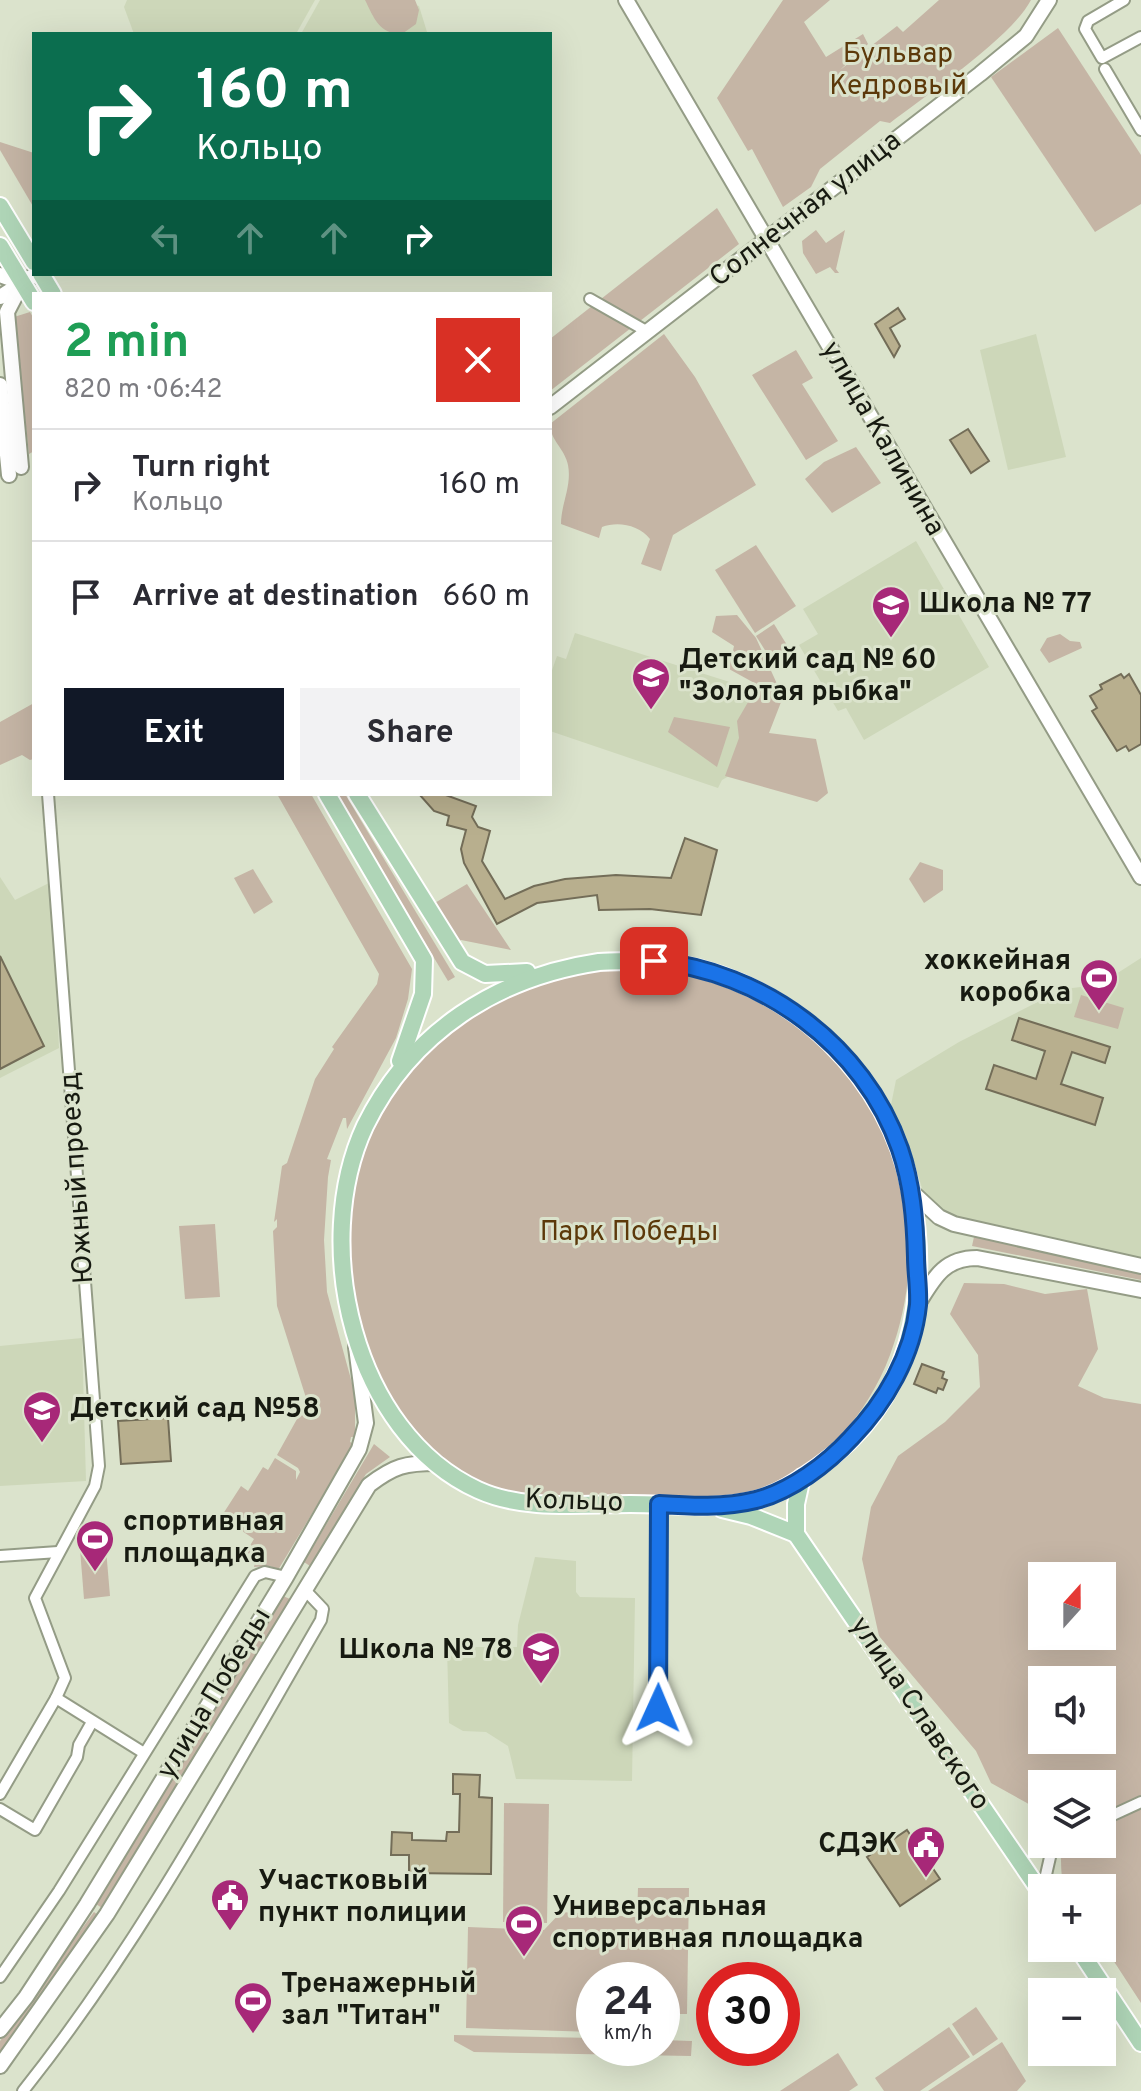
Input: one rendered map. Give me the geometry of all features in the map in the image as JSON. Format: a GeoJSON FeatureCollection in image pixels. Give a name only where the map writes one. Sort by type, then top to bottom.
{"type":"FeatureCollection","features":[{"type":"Feature","properties":{"kind":"main road","name":"улица Калинина"},"geometry":{"type":"LineString","coordinates":[[626,0],[1141,877]]}},
{"type":"Feature","properties":{"kind":"main road","name":"Солнечная улица"},"geometry":{"type":"LineString","coordinates":[[552,405],[1026,36],[1049,0]]}},
{"type":"Feature","properties":{"kind":"main road"},"geometry":{"type":"LineString","coordinates":[[0,206],[32,259]]}},
{"type":"Feature","properties":{"kind":"main road"},"geometry":{"type":"LineString","coordinates":[[0,246],[51,292]]}},
{"type":"Feature","properties":{"kind":"main road"},"geometry":{"type":"LineString","coordinates":[[0,275],[33,277]]}},
{"type":"Feature","properties":{"kind":"main road"},"geometry":{"type":"LineString","coordinates":[[0,297],[33,277]]}},
{"type":"Feature","properties":{"kind":"main road"},"geometry":{"type":"LineString","coordinates":[[16,470],[7,312],[33,277]]}},
{"type":"Feature","properties":{"kind":"main road"},"geometry":{"type":"LineString","coordinates":[[7,312],[32,304]]}},
{"type":"Feature","properties":{"kind":"main road"},"geometry":{"type":"LineString","coordinates":[[0,385],[16,470]]}},
{"type":"Feature","properties":{"kind":"main road"},"geometry":{"type":"LineString","coordinates":[[328,796],[424,960],[425,976],[417,1016],[387,1088]]}},
{"type":"Feature","properties":{"kind":"main road"},"geometry":{"type":"LineString","coordinates":[[358,796],[455,954],[478,972],[501,976],[553,970]]}},
{"type":"Feature","properties":{"kind":"main road","name":"Кольцо"},"geometry":{"type":"LineString","coordinates":[[599,962],[676,963],[744,984],[782,1004],[830,1043],[869,1088],[894,1133],[911,1191],[918,1304],[902,1360],[879,1409],[836,1455],[758,1500],[710,1506],[557,1504],[505,1499],[470,1485],[437,1463],[388,1406],[355,1335],[341,1276],[345,1188],[361,1135],[387,1088],[420,1046],[446,1023],[490,995],[553,970],[599,962]]}},
{"type":"Feature","properties":{"kind":"main road"},"geometry":{"type":"LineString","coordinates":[[911,1191],[930,1210],[954,1224],[1141,1266]]}},
{"type":"Feature","properties":{"kind":"main road"},"geometry":{"type":"LineString","coordinates":[[918,1304],[935,1276],[947,1264],[961,1258],[977,1258],[1141,1290]]}},
{"type":"Feature","properties":{"kind":"main road","name":"улица Победы"},"geometry":{"type":"LineString","coordinates":[[0,2030],[26,1997],[87,1904],[286,1577],[359,1449],[366,1423],[355,1335]]}},
{"type":"Feature","properties":{"kind":"main road","name":"улица Победы"},"geometry":{"type":"LineString","coordinates":[[0,2066],[107,1914],[369,1485],[391,1468],[411,1463],[437,1463]]}},
{"type":"Feature","properties":{"kind":"main road"},"geometry":{"type":"LineString","coordinates":[[710,1506],[751,1516],[796,1534],[796,1504],[802,1477]]}},
{"type":"Feature","properties":{"kind":"main road","name":"улица Славского"},"geometry":{"type":"LineString","coordinates":[[796,1534],[1030,1874]]}},
{"type":"Feature","properties":{"kind":"main road"},"geometry":{"type":"LineString","coordinates":[[286,1577],[304,1589]]}},
{"type":"Feature","properties":{"kind":"main road"},"geometry":{"type":"LineString","coordinates":[[1087,1962],[1141,2043]]}},
{"type":"Feature","properties":{"kind":"street"},"geometry":{"type":"LineString","coordinates":[[1124,0],[1088,21],[1085,29],[1102,58],[1141,37]]}},
{"type":"Feature","properties":{"kind":"street"},"geometry":{"type":"LineString","coordinates":[[1105,69],[1141,130]]}},
{"type":"Feature","properties":{"kind":"street"},"geometry":{"type":"LineString","coordinates":[[590,299],[648,332]]}},
{"type":"Feature","properties":{"kind":"street","name":"Южный проезд"},"geometry":{"type":"LineString","coordinates":[[48,796],[99,1466],[95,1486],[35,1598],[65,1678],[56,1698]]}},
{"type":"Feature","properties":{"kind":"street"},"geometry":{"type":"LineString","coordinates":[[658,1708],[659,1504]]}},
{"type":"Feature","properties":{"kind":"street"},"geometry":{"type":"LineString","coordinates":[[0,1556],[58,1552]]}},
{"type":"Feature","properties":{"kind":"street"},"geometry":{"type":"LineString","coordinates":[[0,1977],[59,1891],[255,1576],[265,1572],[286,1577]]}},
{"type":"Feature","properties":{"kind":"street","name":"улица Победы"},"geometry":{"type":"LineString","coordinates":[[23,2091],[93,1999],[221,1791],[322,1614],[304,1589]]}},
{"type":"Feature","properties":{"kind":"street"},"geometry":{"type":"LineString","coordinates":[[0,1794],[56,1698],[144,1753]]}},
{"type":"Feature","properties":{"kind":"street"},"geometry":{"type":"LineString","coordinates":[[0,1809],[35,1830],[77,1757],[79,1745],[92,1722]]}},
{"type":"Feature","properties":{"kind":"street"},"geometry":{"type":"LineString","coordinates":[[1116,1814],[1141,1802]]}},
{"type":"Feature","properties":{"kind":"shaded area"},"geometry":{"type":"Polygon","coordinates":[[[127,0],[315,0],[297,32],[133,32],[124,7],[127,0]]]}},
{"type":"Feature","properties":{"kind":"shaded area"},"geometry":{"type":"Polygon","coordinates":[[[320,0],[397,0],[419,6],[427,32],[302,32],[320,0]]]}},
{"type":"Feature","properties":{"kind":"shaded area"},"geometry":{"type":"Polygon","coordinates":[[[1036,334],[1066,457],[1008,470],[980,350],[1036,334]]]}},
{"type":"Feature","properties":{"kind":"shaded area","name":"Школа № 77"},"geometry":{"type":"Polygon","coordinates":[[[916,541],[989,667],[864,740],[846,708],[838,711],[799,645],[818,634],[803,609],[916,541]]]}},
{"type":"Feature","properties":{"kind":"shaded area","name":"Детский сад № 60 \"Золотая рыбка\""},"geometry":{"type":"Polygon","coordinates":[[[575,633],[758,691],[729,776],[722,780],[718,788],[552,732],[552,670],[557,656],[566,659],[575,633]]]}},
{"type":"Feature","properties":{"kind":"shaded area"},"geometry":{"type":"Polygon","coordinates":[[[0,877],[15,900],[51,882],[59,1048],[0,1078],[0,877]]]}},
{"type":"Feature","properties":{"kind":"shaded area"},"geometry":{"type":"Polygon","coordinates":[[[1141,958],[1141,1260],[957,1218],[945,1214],[925,1198],[906,1136],[891,1105],[896,1080],[959,1042],[1063,989],[1099,985],[1141,958]]]}},
{"type":"Feature","properties":{"kind":"shaded area","name":"Детский сад №58"},"geometry":{"type":"Polygon","coordinates":[[[82,1338],[86,1481],[0,1486],[0,1346],[82,1338]]]}},
{"type":"Feature","properties":{"kind":"shaded area","name":"Школа № 78"},"geometry":{"type":"Polygon","coordinates":[[[535,1557],[576,1561],[576,1592],[580,1597],[635,1598],[632,1781],[516,1779],[508,1746],[486,1732],[463,1731],[449,1723],[447,1647],[517,1647],[518,1625],[535,1557]]]}},
{"type":"Feature","properties":{"kind":"green space"},"geometry":{"type":"Polygon","coordinates":[[[365,0],[415,0],[419,10],[416,24],[405,32],[388,31],[378,24],[365,0]]]}},
{"type":"Feature","properties":{"kind":"green space","name":"Бульвар Кедровый"},"geometry":{"type":"Polygon","coordinates":[[[783,0],[830,0],[804,22],[826,57],[863,34],[868,44],[840,70],[897,26],[903,32],[939,0],[1031,0],[1021,15],[987,48],[890,123],[880,121],[820,169],[811,187],[783,207],[752,149],[748,151],[717,98],[783,0]]]}},
{"type":"Feature","properties":{"kind":"green space"},"geometry":{"type":"Polygon","coordinates":[[[1058,28],[1141,155],[1141,204],[1095,232],[991,77],[1058,28]]]}},
{"type":"Feature","properties":{"kind":"green space"},"geometry":{"type":"Polygon","coordinates":[[[0,142],[32,152],[32,205],[0,150],[0,142]]]}},
{"type":"Feature","properties":{"kind":"green space"},"geometry":{"type":"Polygon","coordinates":[[[717,208],[739,244],[552,389],[552,337],[717,208]]]}},
{"type":"Feature","properties":{"kind":"green space"},"geometry":{"type":"Polygon","coordinates":[[[816,230],[826,243],[845,230],[836,269],[839,273],[830,267],[816,274],[803,253],[802,241],[816,230]]]}},
{"type":"Feature","properties":{"kind":"green space"},"geometry":{"type":"Polygon","coordinates":[[[30,312],[32,316],[32,452],[29,454],[14,317],[30,312]]]}},
{"type":"Feature","properties":{"kind":"green space"},"geometry":{"type":"Polygon","coordinates":[[[664,334],[695,377],[756,485],[673,535],[661,571],[641,564],[650,539],[634,527],[608,525],[602,527],[599,538],[561,524],[569,480],[568,465],[552,435],[552,422],[664,334]]]}},
{"type":"Feature","properties":{"kind":"green space"},"geometry":{"type":"Polygon","coordinates":[[[796,350],[813,378],[802,384],[838,441],[806,460],[752,375],[796,350]]]}},
{"type":"Feature","properties":{"kind":"green space"},"geometry":{"type":"Polygon","coordinates":[[[856,447],[881,483],[832,513],[805,479],[824,462],[856,447]]]}},
{"type":"Feature","properties":{"kind":"green space"},"geometry":{"type":"Polygon","coordinates":[[[756,545],[796,606],[755,633],[715,570],[756,545]]]}},
{"type":"Feature","properties":{"kind":"green space"},"geometry":{"type":"Polygon","coordinates":[[[737,615],[756,638],[783,697],[769,733],[816,739],[828,793],[817,802],[725,776],[739,738],[737,721],[758,685],[729,669],[734,646],[712,632],[716,616],[737,615]]]}},
{"type":"Feature","properties":{"kind":"green space"},"geometry":{"type":"Polygon","coordinates":[[[774,624],[795,658],[777,669],[756,636],[774,624]]]}},
{"type":"Feature","properties":{"kind":"green space"},"geometry":{"type":"Polygon","coordinates":[[[1060,634],[1070,641],[1080,642],[1082,648],[1049,663],[1040,650],[1047,638],[1060,634]]]}},
{"type":"Feature","properties":{"kind":"green space"},"geometry":{"type":"Polygon","coordinates":[[[32,704],[32,760],[22,755],[0,765],[0,722],[32,704]]]}},
{"type":"Feature","properties":{"kind":"green space"},"geometry":{"type":"Polygon","coordinates":[[[674,717],[730,727],[717,767],[668,732],[674,717]]]}},
{"type":"Feature","properties":{"kind":"green space"},"geometry":{"type":"Polygon","coordinates":[[[278,796],[312,796],[412,969],[408,999],[396,1038],[347,1129],[346,1118],[343,1118],[327,1159],[331,1160],[324,1240],[327,1292],[355,1394],[355,1437],[351,1437],[350,1442],[354,1444],[278,1570],[270,1566],[254,1567],[256,1558],[246,1552],[254,1539],[221,1517],[241,1486],[248,1491],[263,1467],[268,1470],[275,1458],[296,1471],[296,1480],[300,1472],[298,1468],[277,1455],[307,1401],[277,1306],[273,1231],[277,1227],[277,1219],[274,1222],[282,1166],[287,1163],[315,1079],[334,1049],[332,1047],[377,984],[379,974],[278,796]]]}},
{"type":"Feature","properties":{"kind":"green space"},"geometry":{"type":"Polygon","coordinates":[[[336,796],[346,796],[455,977],[448,981],[336,796]]]}},
{"type":"Feature","properties":{"kind":"green space"},"geometry":{"type":"Polygon","coordinates":[[[920,862],[943,870],[943,890],[924,903],[909,879],[920,862]]]}},
{"type":"Feature","properties":{"kind":"green space"},"geometry":{"type":"Polygon","coordinates":[[[253,869],[273,902],[254,914],[234,878],[253,869]]]}},
{"type":"Feature","properties":{"kind":"green space"},"geometry":{"type":"Polygon","coordinates":[[[467,884],[511,950],[461,940],[457,943],[433,904],[467,884]]]}},
{"type":"Feature","properties":{"kind":"green space","name":"Парк Победы"},"geometry":{"type":"Polygon","coordinates":[[[651,968],[719,983],[779,1012],[829,1052],[868,1102],[894,1159],[908,1222],[907,1288],[890,1355],[869,1398],[839,1437],[803,1469],[760,1491],[721,1498],[569,1499],[514,1494],[481,1483],[439,1454],[414,1428],[381,1378],[359,1323],[350,1265],[352,1206],[366,1149],[391,1096],[427,1049],[474,1011],[537,983],[582,973],[651,968]]]}},
{"type":"Feature","properties":{"kind":"green space","name":"хоккейная коробка"},"geometry":{"type":"Polygon","coordinates":[[[1081,995],[1124,1008],[1118,1029],[1074,1017],[1081,995]]]}},
{"type":"Feature","properties":{"kind":"green space"},"geometry":{"type":"Polygon","coordinates":[[[215,1224],[220,1297],[185,1299],[179,1226],[215,1224]]]}},
{"type":"Feature","properties":{"kind":"green space"},"geometry":{"type":"Polygon","coordinates":[[[974,1237],[1141,1271],[1141,1280],[972,1246],[974,1237]]]}},
{"type":"Feature","properties":{"kind":"green space"},"geometry":{"type":"Polygon","coordinates":[[[964,1283],[1004,1284],[1045,1294],[1087,1289],[1098,1349],[1078,1386],[1104,1398],[1141,1404],[1141,2003],[1114,1962],[1116,1874],[1062,1874],[1061,1858],[1116,1858],[1116,1770],[1028,1770],[1028,1804],[991,1783],[976,1751],[879,1636],[862,1559],[871,1507],[898,1456],[945,1422],[980,1387],[978,1355],[950,1314],[964,1283]]]}},
{"type":"Feature","properties":{"kind":"green space"},"geometry":{"type":"Polygon","coordinates":[[[374,1444],[390,1457],[366,1474],[310,1566],[304,1562],[374,1444]]]}},
{"type":"Feature","properties":{"kind":"green space","name":"спортивная площадка"},"geometry":{"type":"Polygon","coordinates":[[[80,1549],[106,1549],[110,1596],[84,1599],[80,1549]]]}},
{"type":"Feature","properties":{"kind":"green space"},"geometry":{"type":"Polygon","coordinates":[[[283,1596],[290,1599],[102,1908],[96,1904],[283,1596]]]}},
{"type":"Feature","properties":{"kind":"green space"},"geometry":{"type":"Polygon","coordinates":[[[504,1803],[549,1804],[547,1923],[503,1922],[504,1803]]]}},
{"type":"Feature","properties":{"kind":"green space"},"geometry":{"type":"Polygon","coordinates":[[[638,1888],[689,1888],[687,2014],[680,2014],[680,1962],[576,1962],[576,2031],[466,2028],[468,1927],[544,1930],[561,1912],[637,1917],[638,1888]]]}},
{"type":"Feature","properties":{"kind":"green space"},"geometry":{"type":"Polygon","coordinates":[[[94,1912],[98,1915],[37,2005],[0,2052],[0,2041],[94,1912]]]}},
{"type":"Feature","properties":{"kind":"green space"},"geometry":{"type":"Polygon","coordinates":[[[976,2007],[998,2039],[973,2056],[952,2024],[976,2007]]]}},
{"type":"Feature","properties":{"kind":"green space"},"geometry":{"type":"Polygon","coordinates":[[[949,2027],[970,2057],[920,2091],[884,2091],[875,2078],[949,2027]]]}},
{"type":"Feature","properties":{"kind":"green space"},"geometry":{"type":"Polygon","coordinates":[[[454,2035],[576,2038],[576,2054],[474,2052],[454,2041],[454,2035]]]}},
{"type":"Feature","properties":{"kind":"green space"},"geometry":{"type":"Polygon","coordinates":[[[680,2041],[692,2041],[691,2056],[680,2056],[680,2041]]]}},
{"type":"Feature","properties":{"kind":"green space"},"geometry":{"type":"Polygon","coordinates":[[[1002,2042],[1026,2081],[1017,2091],[928,2091],[1002,2042]]]}},
{"type":"Feature","properties":{"kind":"green space"},"geometry":{"type":"Polygon","coordinates":[[[838,2053],[858,2085],[849,2091],[780,2091],[838,2053]]]}},
{"type":"Feature","properties":{"kind":"building"},"geometry":{"type":"Polygon","coordinates":[[[898,308],[905,319],[890,328],[900,346],[894,357],[875,324],[898,308]]]}},
{"type":"Feature","properties":{"kind":"building"},"geometry":{"type":"Polygon","coordinates":[[[968,429],[989,461],[971,473],[950,440],[968,429]]]}},
{"type":"Feature","properties":{"kind":"building"},"geometry":{"type":"Polygon","coordinates":[[[1121,674],[1124,678],[1129,674],[1141,695],[1141,744],[1129,751],[1126,746],[1117,751],[1092,711],[1097,708],[1090,696],[1102,689],[1100,685],[1121,674]]]}},
{"type":"Feature","properties":{"kind":"building"},"geometry":{"type":"Polygon","coordinates":[[[421,796],[448,796],[476,806],[472,817],[478,827],[490,831],[482,861],[505,899],[534,886],[565,879],[616,875],[671,878],[685,838],[717,850],[701,915],[650,909],[599,910],[597,895],[537,903],[497,924],[464,863],[461,849],[466,830],[447,825],[449,816],[434,811],[421,796]]]}},
{"type":"Feature","properties":{"kind":"building"},"geometry":{"type":"Polygon","coordinates":[[[0,956],[44,1046],[0,1069],[0,956]]]}},
{"type":"Feature","properties":{"kind":"building"},"geometry":{"type":"Polygon","coordinates":[[[1019,1018],[1110,1047],[1105,1063],[1072,1052],[1061,1084],[1103,1098],[1095,1125],[986,1089],[994,1065],[1036,1079],[1045,1051],[1012,1040],[1019,1018]]]}},
{"type":"Feature","properties":{"kind":"building"},"geometry":{"type":"Polygon","coordinates":[[[922,1364],[944,1372],[942,1378],[947,1380],[943,1390],[938,1388],[936,1393],[914,1384],[922,1364]]]}},
{"type":"Feature","properties":{"kind":"building"},"geometry":{"type":"Polygon","coordinates":[[[168,1418],[171,1461],[121,1464],[118,1421],[168,1418]]]}},
{"type":"Feature","properties":{"kind":"building"},"geometry":{"type":"Polygon","coordinates":[[[453,1774],[480,1775],[479,1797],[492,1798],[491,1874],[409,1873],[409,1855],[391,1855],[392,1832],[412,1833],[412,1840],[446,1841],[447,1832],[459,1832],[460,1794],[453,1794],[453,1774]]]}},
{"type":"Feature","properties":{"kind":"building"},"geometry":{"type":"Polygon","coordinates":[[[907,1830],[940,1879],[900,1906],[867,1857],[907,1830]]]}},
{"type":"Feature","properties":{"kind":"place","name":"Школа № 77"},"geometry":{"type":"Point","coordinates":[891,639]}},
{"type":"Feature","properties":{"kind":"place","name":"Детский сад № 60 \"Золотая рыбка\""},"geometry":{"type":"Point","coordinates":[651,711]}},
{"type":"Feature","properties":{"kind":"place","name":"хоккейная коробка"},"geometry":{"type":"Point","coordinates":[1099,1012]}},
{"type":"Feature","properties":{"kind":"place","name":"Детский сад №58"},"geometry":{"type":"Point","coordinates":[42,1444]}},
{"type":"Feature","properties":{"kind":"place","name":"спортивная площадка"},"geometry":{"type":"Point","coordinates":[95,1573]}},
{"type":"Feature","properties":{"kind":"place","name":"Школа № 78"},"geometry":{"type":"Point","coordinates":[541,1685]}},
{"type":"Feature","properties":{"kind":"place","name":"СДЭК"},"geometry":{"type":"Point","coordinates":[926,1879]}},
{"type":"Feature","properties":{"kind":"place","name":"Участковый пункт полиции"},"geometry":{"type":"Point","coordinates":[230,1932]}},
{"type":"Feature","properties":{"kind":"place","name":"Универсальная спортивная площадка"},"geometry":{"type":"Point","coordinates":[524,1958]}},
{"type":"Feature","properties":{"kind":"place","name":"Тренажерный зал \"Титан\""},"geometry":{"type":"Point","coordinates":[253,2035]}},
{"type":"Feature","properties":{"kind":"route"},"geometry":{"type":"LineString","coordinates":[[654,961],[705,970],[764,993],[811,1025],[869,1088],[894,1133],[911,1191],[918,1304],[906,1349],[879,1409],[836,1455],[786,1487],[758,1500],[710,1506],[659,1504],[658,1708]]}}]}
